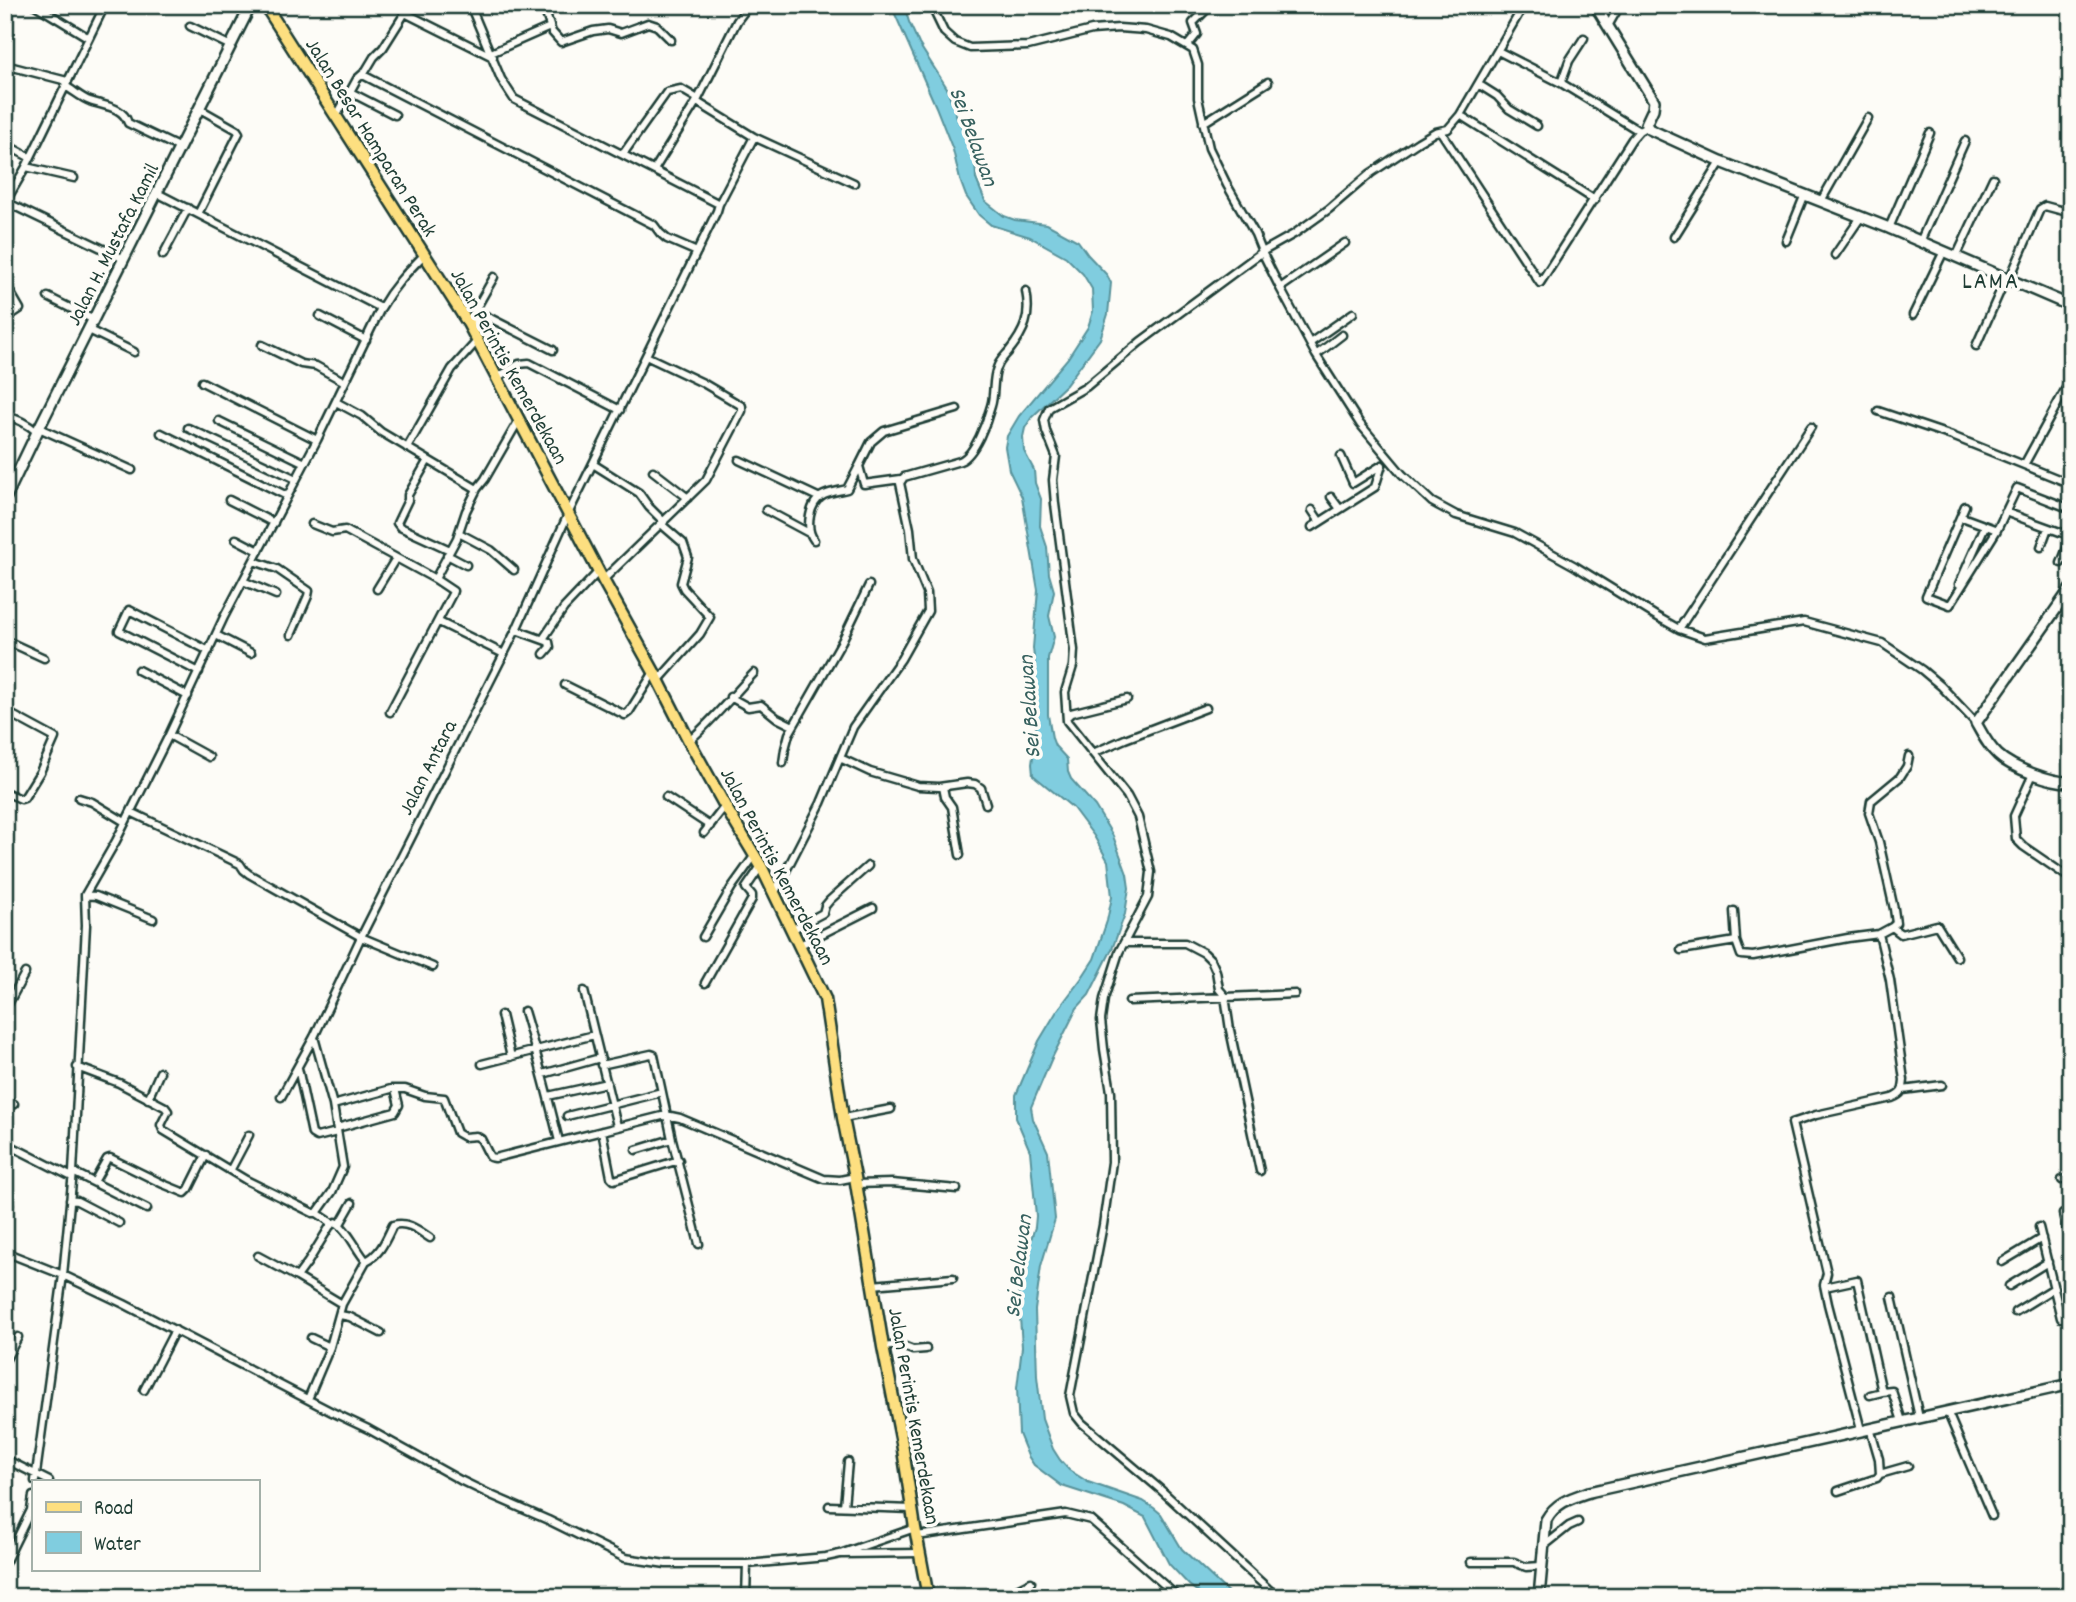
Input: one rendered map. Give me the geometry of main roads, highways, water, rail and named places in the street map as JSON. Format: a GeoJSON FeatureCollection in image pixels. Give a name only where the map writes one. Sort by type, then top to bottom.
{"type":"FeatureCollection","features":[{"type":"Feature","properties":{"kind":"main road","name":"Jalan Besar Hamparan Perak"},"geometry":{"type":"LineString","coordinates":[[265,5],[425,255]]}},
{"type":"Feature","properties":{"kind":"main road","name":"Jalan Perintis Kemerdekaan"},"geometry":{"type":"LineString","coordinates":[[425,255],[478,340],[689,741],[724,806],[761,866],[827,1005],[843,1118],[928,1597]]}},
{"type":"Feature","properties":{"kind":"water","name":"Sei Belawan"},"geometry":{"type":"Polygon","coordinates":[[[891,5],[904,5],[919,44],[947,88],[958,120],[972,145],[976,179],[985,201],[1004,216],[1047,224],[1078,241],[1111,283],[1108,314],[1100,339],[1066,385],[1032,417],[1023,437],[1024,451],[1034,470],[1041,499],[1040,526],[1047,547],[1049,574],[1054,591],[1049,616],[1054,637],[1048,658],[1048,715],[1052,738],[1055,746],[1067,759],[1071,779],[1095,806],[1113,836],[1127,874],[1129,888],[1125,914],[1112,949],[1089,995],[1077,1008],[1031,1107],[1033,1119],[1048,1152],[1055,1219],[1041,1266],[1035,1310],[1037,1376],[1042,1419],[1060,1460],[1069,1470],[1088,1482],[1143,1501],[1154,1508],[1161,1514],[1182,1549],[1233,1597],[1204,1597],[1169,1564],[1145,1517],[1124,1506],[1062,1486],[1034,1465],[1019,1434],[1017,1388],[1022,1347],[1018,1287],[1036,1216],[1030,1151],[1016,1118],[1016,1095],[1039,1041],[1094,959],[1112,897],[1108,861],[1094,836],[1073,808],[1033,775],[1036,677],[1033,648],[1038,590],[1022,497],[1009,470],[1005,447],[1007,436],[1019,416],[1068,358],[1088,327],[1093,311],[1092,289],[1083,274],[1066,257],[1030,237],[991,225],[979,215],[966,196],[953,150],[891,5]]]}},
{"type":"Feature","properties":{"kind":"district","name":"LAMA"},"geometry":{"type":"Point","coordinates":[1991,280]}}]}
